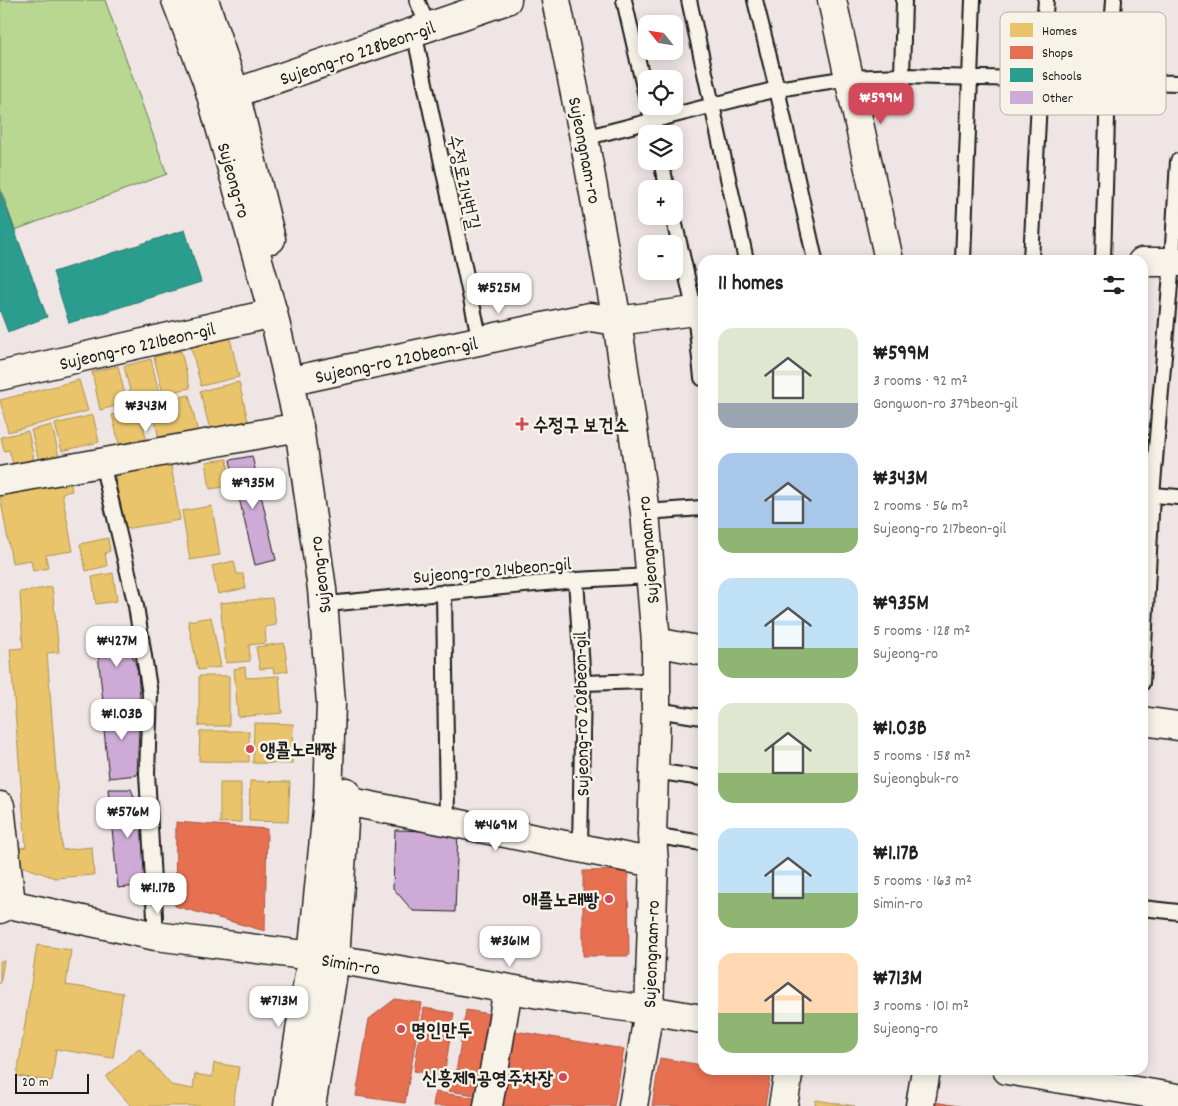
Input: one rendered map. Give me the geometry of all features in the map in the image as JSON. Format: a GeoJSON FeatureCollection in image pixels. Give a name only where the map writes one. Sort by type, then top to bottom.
{"type":"FeatureCollection","features":[{"type":"Feature","properties":{"kind":"street","name":"Sujeong-ro"},"geometry":{"type":"LineString","coordinates":[[176,0],[207,80],[273,314],[299,426],[322,589],[331,703],[323,958],[311,1106]]}},
{"type":"Feature","properties":{"kind":"street","name":"Sujeong-ro"},"geometry":{"type":"LineString","coordinates":[[204,0],[235,93],[305,378],[338,604],[344,681],[346,801],[323,958],[288,1106]]}},
{"type":"Feature","properties":{"kind":"street","name":"Sujeong-ro 228beon-gil"},"geometry":{"type":"LineString","coordinates":[[235,93],[507,0]]}},
{"type":"Feature","properties":{"kind":"street","name":"Sujeongnam-ro"},"geometry":{"type":"LineString","coordinates":[[556,0],[618,321],[645,512],[656,642],[652,835],[654,862],[649,1010],[633,1106]]}},
{"type":"Feature","properties":{"kind":"street"},"geometry":{"type":"LineString","coordinates":[[832,0],[888,255]]}},
{"type":"Feature","properties":{"kind":"street"},"geometry":{"type":"LineString","coordinates":[[1148,262],[1175,262]]}},
{"type":"Feature","properties":{"kind":"street","name":"Sujeong-ro 220beon-gil"},"geometry":{"type":"LineString","coordinates":[[305,378],[590,317],[618,321],[698,311]]}},
{"type":"Feature","properties":{"kind":"street","name":"Sujeong-ro 221beon-gil"},"geometry":{"type":"LineString","coordinates":[[0,376],[273,314]]}},
{"type":"Feature","properties":{"kind":"street"},"geometry":{"type":"LineString","coordinates":[[0,481],[299,426]]}},
{"type":"Feature","properties":{"kind":"street"},"geometry":{"type":"LineString","coordinates":[[656,642],[698,651]]}},
{"type":"Feature","properties":{"kind":"street"},"geometry":{"type":"LineString","coordinates":[[1148,722],[1178,726]]}},
{"type":"Feature","properties":{"kind":"street"},"geometry":{"type":"LineString","coordinates":[[346,801],[654,862]]}},
{"type":"Feature","properties":{"kind":"street"},"geometry":{"type":"LineString","coordinates":[[0,806],[4,905]]}},
{"type":"Feature","properties":{"kind":"street","name":"Simin-ro"},"geometry":{"type":"LineString","coordinates":[[4,905],[156,936],[323,958],[580,1001],[698,1018]]}},
{"type":"Feature","properties":{"kind":"street"},"geometry":{"type":"LineString","coordinates":[[488,1106],[508,989]]}},
{"type":"Feature","properties":{"kind":"street"},"geometry":{"type":"LineString","coordinates":[[784,1106],[788,1075]]}},
{"type":"Feature","properties":{"kind":"street"},"geometry":{"type":"LineString","coordinates":[[920,1106],[925,1075]]}},
{"type":"Feature","properties":{"kind":"street"},"geometry":{"type":"LineString","coordinates":[[1038,1075],[1178,1098]]}},
{"type":"Feature","properties":{"kind":"lane","name":"수정로214번길"},"geometry":{"type":"LineString","coordinates":[[417,0],[421,30],[480,341]]}},
{"type":"Feature","properties":{"kind":"lane"},"geometry":{"type":"LineString","coordinates":[[624,0],[640,70]]}},
{"type":"Feature","properties":{"kind":"lane"},"geometry":{"type":"LineString","coordinates":[[689,0],[745,255]]}},
{"type":"Feature","properties":{"kind":"lane"},"geometry":{"type":"LineString","coordinates":[[755,0],[814,255]]}},
{"type":"Feature","properties":{"kind":"lane"},"geometry":{"type":"LineString","coordinates":[[902,76],[904,0]]}},
{"type":"Feature","properties":{"kind":"lane"},"geometry":{"type":"LineString","coordinates":[[963,255],[973,0]]}},
{"type":"Feature","properties":{"kind":"lane"},"geometry":{"type":"LineString","coordinates":[[662,125],[712,105],[777,89],[849,78],[902,76],[1000,79]]}},
{"type":"Feature","properties":{"kind":"lane"},"geometry":{"type":"LineString","coordinates":[[1031,255],[1038,115]]}},
{"type":"Feature","properties":{"kind":"lane"},"geometry":{"type":"LineString","coordinates":[[1103,255],[1107,115]]}},
{"type":"Feature","properties":{"kind":"lane"},"geometry":{"type":"LineString","coordinates":[[584,138],[638,130]]}},
{"type":"Feature","properties":{"kind":"lane"},"geometry":{"type":"LineString","coordinates":[[1148,486],[1175,262],[1178,161]]}},
{"type":"Feature","properties":{"kind":"lane"},"geometry":{"type":"LineString","coordinates":[[675,225],[698,311]]}},
{"type":"Feature","properties":{"kind":"lane"},"geometry":{"type":"LineString","coordinates":[[102,463],[136,606],[150,694],[147,773],[156,936]]}},
{"type":"Feature","properties":{"kind":"lane"},"geometry":{"type":"LineString","coordinates":[[1148,494],[1178,497]]}},
{"type":"Feature","properties":{"kind":"lane"},"geometry":{"type":"LineString","coordinates":[[645,512],[698,508]]}},
{"type":"Feature","properties":{"kind":"lane","name":"Sujeong-ro 214beon-gil"},"geometry":{"type":"LineString","coordinates":[[338,604],[576,580],[650,576]]}},
{"type":"Feature","properties":{"kind":"lane","name":"Sujeong-ro 208beon-gil"},"geometry":{"type":"LineString","coordinates":[[576,580],[583,683],[580,848]]}},
{"type":"Feature","properties":{"kind":"lane"},"geometry":{"type":"LineString","coordinates":[[444,592],[447,820]]}},
{"type":"Feature","properties":{"kind":"lane"},"geometry":{"type":"LineString","coordinates":[[583,683],[645,681],[656,697],[698,715]]}},
{"type":"Feature","properties":{"kind":"lane"},"geometry":{"type":"LineString","coordinates":[[654,770],[698,777]]}},
{"type":"Feature","properties":{"kind":"lane"},"geometry":{"type":"LineString","coordinates":[[652,835],[698,842]]}},
{"type":"Feature","properties":{"kind":"lane"},"geometry":{"type":"LineString","coordinates":[[1148,909],[1178,912]]}},
{"type":"Feature","properties":{"kind":"green space"},"geometry":{"type":"Polygon","coordinates":[[[0,0],[105,0],[167,174],[15,230],[0,187],[0,0]]]}},
{"type":"Feature","properties":{"kind":"building: Homes"},"geometry":{"type":"Polygon","coordinates":[[[230,338],[239,377],[201,386],[191,347],[230,338]]]}},
{"type":"Feature","properties":{"kind":"building: Homes"},"geometry":{"type":"Polygon","coordinates":[[[181,351],[190,388],[163,394],[154,357],[181,351]]]}},
{"type":"Feature","properties":{"kind":"building: Homes"},"geometry":{"type":"Polygon","coordinates":[[[151,359],[160,397],[133,403],[124,366],[151,359]]]}},
{"type":"Feature","properties":{"kind":"building: Homes"},"geometry":{"type":"Polygon","coordinates":[[[118,366],[127,403],[100,410],[92,372],[118,366]]]}},
{"type":"Feature","properties":{"kind":"building: Homes"},"geometry":{"type":"Polygon","coordinates":[[[79,380],[88,411],[8,432],[0,400],[79,380]]]}},
{"type":"Feature","properties":{"kind":"building: Homes"},"geometry":{"type":"Polygon","coordinates":[[[239,382],[248,421],[210,430],[200,391],[239,382]]]}},
{"type":"Feature","properties":{"kind":"building: Homes"},"geometry":{"type":"Polygon","coordinates":[[[189,395],[198,433],[160,443],[151,404],[189,395]]]}},
{"type":"Feature","properties":{"kind":"building: Homes"},"geometry":{"type":"Polygon","coordinates":[[[139,409],[148,446],[121,452],[112,415],[139,409]]]}},
{"type":"Feature","properties":{"kind":"building: Homes"},"geometry":{"type":"Polygon","coordinates":[[[93,415],[99,442],[62,451],[55,424],[93,415]]]}},
{"type":"Feature","properties":{"kind":"building: Homes"},"geometry":{"type":"Polygon","coordinates":[[[52,425],[59,457],[39,461],[31,430],[52,425]]]}},
{"type":"Feature","properties":{"kind":"building: Homes"},"geometry":{"type":"Polygon","coordinates":[[[28,431],[34,459],[13,464],[9,450],[4,451],[1,437],[28,431]]]}},
{"type":"Feature","properties":{"kind":"building: Homes"},"geometry":{"type":"Polygon","coordinates":[[[170,459],[180,520],[124,529],[114,468],[170,459]]]}},
{"type":"Feature","properties":{"kind":"building: Homes"},"geometry":{"type":"Polygon","coordinates":[[[227,459],[231,486],[210,489],[206,462],[227,459]]]}},
{"type":"Feature","properties":{"kind":"building: Homes"},"geometry":{"type":"Polygon","coordinates":[[[69,474],[72,491],[62,493],[73,551],[46,555],[48,568],[33,571],[31,560],[12,563],[0,495],[69,474]]]}},
{"type":"Feature","properties":{"kind":"building: Homes"},"geometry":{"type":"Polygon","coordinates":[[[212,506],[220,555],[190,560],[182,511],[212,506]]]}},
{"type":"Feature","properties":{"kind":"building: Homes"},"geometry":{"type":"Polygon","coordinates":[[[108,538],[110,551],[105,553],[107,566],[86,571],[80,544],[108,538]]]}},
{"type":"Feature","properties":{"kind":"building: Homes"},"geometry":{"type":"Polygon","coordinates":[[[234,561],[237,574],[243,574],[246,588],[218,594],[212,566],[234,561]]]}},
{"type":"Feature","properties":{"kind":"building: Homes"},"geometry":{"type":"Polygon","coordinates":[[[113,573],[117,601],[96,604],[92,577],[113,573]]]}},
{"type":"Feature","properties":{"kind":"building: Homes"},"geometry":{"type":"Polygon","coordinates":[[[52,587],[59,652],[47,653],[62,850],[92,847],[94,875],[55,878],[19,865],[19,848],[26,847],[10,649],[23,648],[20,592],[52,587]]]}},
{"type":"Feature","properties":{"kind":"building: Homes"},"geometry":{"type":"Polygon","coordinates":[[[272,598],[276,625],[265,627],[266,643],[249,645],[250,661],[226,663],[220,603],[272,598]]]}},
{"type":"Feature","properties":{"kind":"building: Homes"},"geometry":{"type":"Polygon","coordinates":[[[211,617],[221,667],[198,670],[188,621],[211,617]]]}},
{"type":"Feature","properties":{"kind":"building: Homes"},"geometry":{"type":"Polygon","coordinates":[[[284,643],[288,671],[274,673],[273,668],[260,669],[256,647],[284,643]]]}},
{"type":"Feature","properties":{"kind":"building: Homes"},"geometry":{"type":"Polygon","coordinates":[[[245,667],[246,678],[279,676],[282,713],[238,717],[234,669],[245,667]]]}},
{"type":"Feature","properties":{"kind":"building: Homes"},"geometry":{"type":"Polygon","coordinates":[[[199,676],[229,676],[229,726],[199,726],[199,676]]]}},
{"type":"Feature","properties":{"kind":"building: Homes"},"geometry":{"type":"Polygon","coordinates":[[[254,723],[293,724],[292,764],[253,763],[254,723]]]}},
{"type":"Feature","properties":{"kind":"building: Homes"},"geometry":{"type":"Polygon","coordinates":[[[200,731],[249,731],[249,762],[199,761],[200,731]]]}},
{"type":"Feature","properties":{"kind":"building: Homes"},"geometry":{"type":"Polygon","coordinates":[[[250,781],[290,782],[288,822],[249,821],[250,781]]]}},
{"type":"Feature","properties":{"kind":"building: Homes"},"geometry":{"type":"Polygon","coordinates":[[[220,783],[241,783],[241,822],[220,823],[220,783]]]}},
{"type":"Feature","properties":{"kind":"building: Homes"},"geometry":{"type":"Polygon","coordinates":[[[37,945],[71,950],[66,985],[123,993],[113,1058],[56,1049],[52,1081],[17,1076],[37,945]]]}},
{"type":"Feature","properties":{"kind":"building: Homes"},"geometry":{"type":"Polygon","coordinates":[[[0,961],[4,961],[0,984],[0,961]]]}},
{"type":"Feature","properties":{"kind":"building: Homes"},"geometry":{"type":"Polygon","coordinates":[[[139,1048],[171,1085],[193,1089],[195,1074],[212,1077],[214,1063],[239,1067],[233,1106],[131,1106],[106,1077],[139,1048]]]}},
{"type":"Feature","properties":{"kind":"building: Homes"},"geometry":{"type":"Polygon","coordinates":[[[816,1100],[855,1106],[815,1106],[816,1100]]]}},
{"type":"Feature","properties":{"kind":"building: Shops"},"geometry":{"type":"Polygon","coordinates":[[[176,822],[267,829],[265,931],[175,906],[176,822]]]}},
{"type":"Feature","properties":{"kind":"building: Shops"},"geometry":{"type":"Polygon","coordinates":[[[628,870],[629,956],[583,956],[583,871],[628,870]]]}},
{"type":"Feature","properties":{"kind":"building: Shops"},"geometry":{"type":"Polygon","coordinates":[[[395,999],[422,1003],[405,1103],[356,1096],[369,1019],[395,999]]]}},
{"type":"Feature","properties":{"kind":"building: Shops"},"geometry":{"type":"Polygon","coordinates":[[[424,1008],[454,1013],[444,1076],[414,1071],[424,1008]]]}},
{"type":"Feature","properties":{"kind":"building: Shops"},"geometry":{"type":"Polygon","coordinates":[[[466,1010],[496,1015],[486,1077],[456,1072],[466,1010]]]}},
{"type":"Feature","properties":{"kind":"building: Shops","name":"신흥제9공영주차장"},"geometry":{"type":"Polygon","coordinates":[[[515,1031],[624,1049],[614,1106],[502,1106],[515,1031]]]}},
{"type":"Feature","properties":{"kind":"building: Shops"},"geometry":{"type":"Polygon","coordinates":[[[660,1058],[698,1064],[698,1075],[770,1076],[765,1106],[652,1106],[660,1058]]]}},
{"type":"Feature","properties":{"kind":"building: Shops"},"geometry":{"type":"Polygon","coordinates":[[[451,1073],[485,1079],[482,1096],[448,1091],[451,1073]]]}},
{"type":"Feature","properties":{"kind":"building: Shops"},"geometry":{"type":"Polygon","coordinates":[[[435,1092],[482,1099],[480,1106],[433,1106],[435,1092]]]}},
{"type":"Feature","properties":{"kind":"building: Shops"},"geometry":{"type":"Polygon","coordinates":[[[934,1102],[959,1106],[934,1106],[934,1102]]]}},
{"type":"Feature","properties":{"kind":"building: Schools"},"geometry":{"type":"Polygon","coordinates":[[[0,191],[47,317],[8,332],[0,311],[0,191]]]}},
{"type":"Feature","properties":{"kind":"building: Schools"},"geometry":{"type":"Polygon","coordinates":[[[185,230],[201,282],[69,323],[53,272],[185,230]]]}},
{"type":"Feature","properties":{"kind":"building: Other"},"geometry":{"type":"Polygon","coordinates":[[[252,456],[276,560],[255,565],[230,460],[252,456]]]}},
{"type":"Feature","properties":{"kind":"building: Other"},"geometry":{"type":"Polygon","coordinates":[[[123,629],[138,671],[140,699],[103,702],[96,634],[123,629]]]}},
{"type":"Feature","properties":{"kind":"building: Other"},"geometry":{"type":"Polygon","coordinates":[[[140,705],[137,775],[109,778],[102,711],[140,705]]]}},
{"type":"Feature","properties":{"kind":"building: Other"},"geometry":{"type":"Polygon","coordinates":[[[108,789],[131,789],[144,823],[147,885],[118,888],[108,789]]]}},
{"type":"Feature","properties":{"kind":"building: Other"},"geometry":{"type":"Polygon","coordinates":[[[395,830],[458,832],[455,912],[413,911],[393,888],[395,830]]]}},
{"type":"Feature","properties":{"kind":"place","name":"수정구 보건소"},"geometry":{"type":"Point","coordinates":[522,424]}},
{"type":"Feature","properties":{"kind":"place","name":"앵콜노래짱"},"geometry":{"type":"Point","coordinates":[250,749]}},
{"type":"Feature","properties":{"kind":"place","name":"애플노래빵"},"geometry":{"type":"Point","coordinates":[609,899]}},
{"type":"Feature","properties":{"kind":"place","name":"명인만두"},"geometry":{"type":"Point","coordinates":[401,1029]}},
{"type":"Feature","properties":{"kind":"place","name":"신흥제9공영주차장"},"geometry":{"type":"Point","coordinates":[563,1077]}}]}
